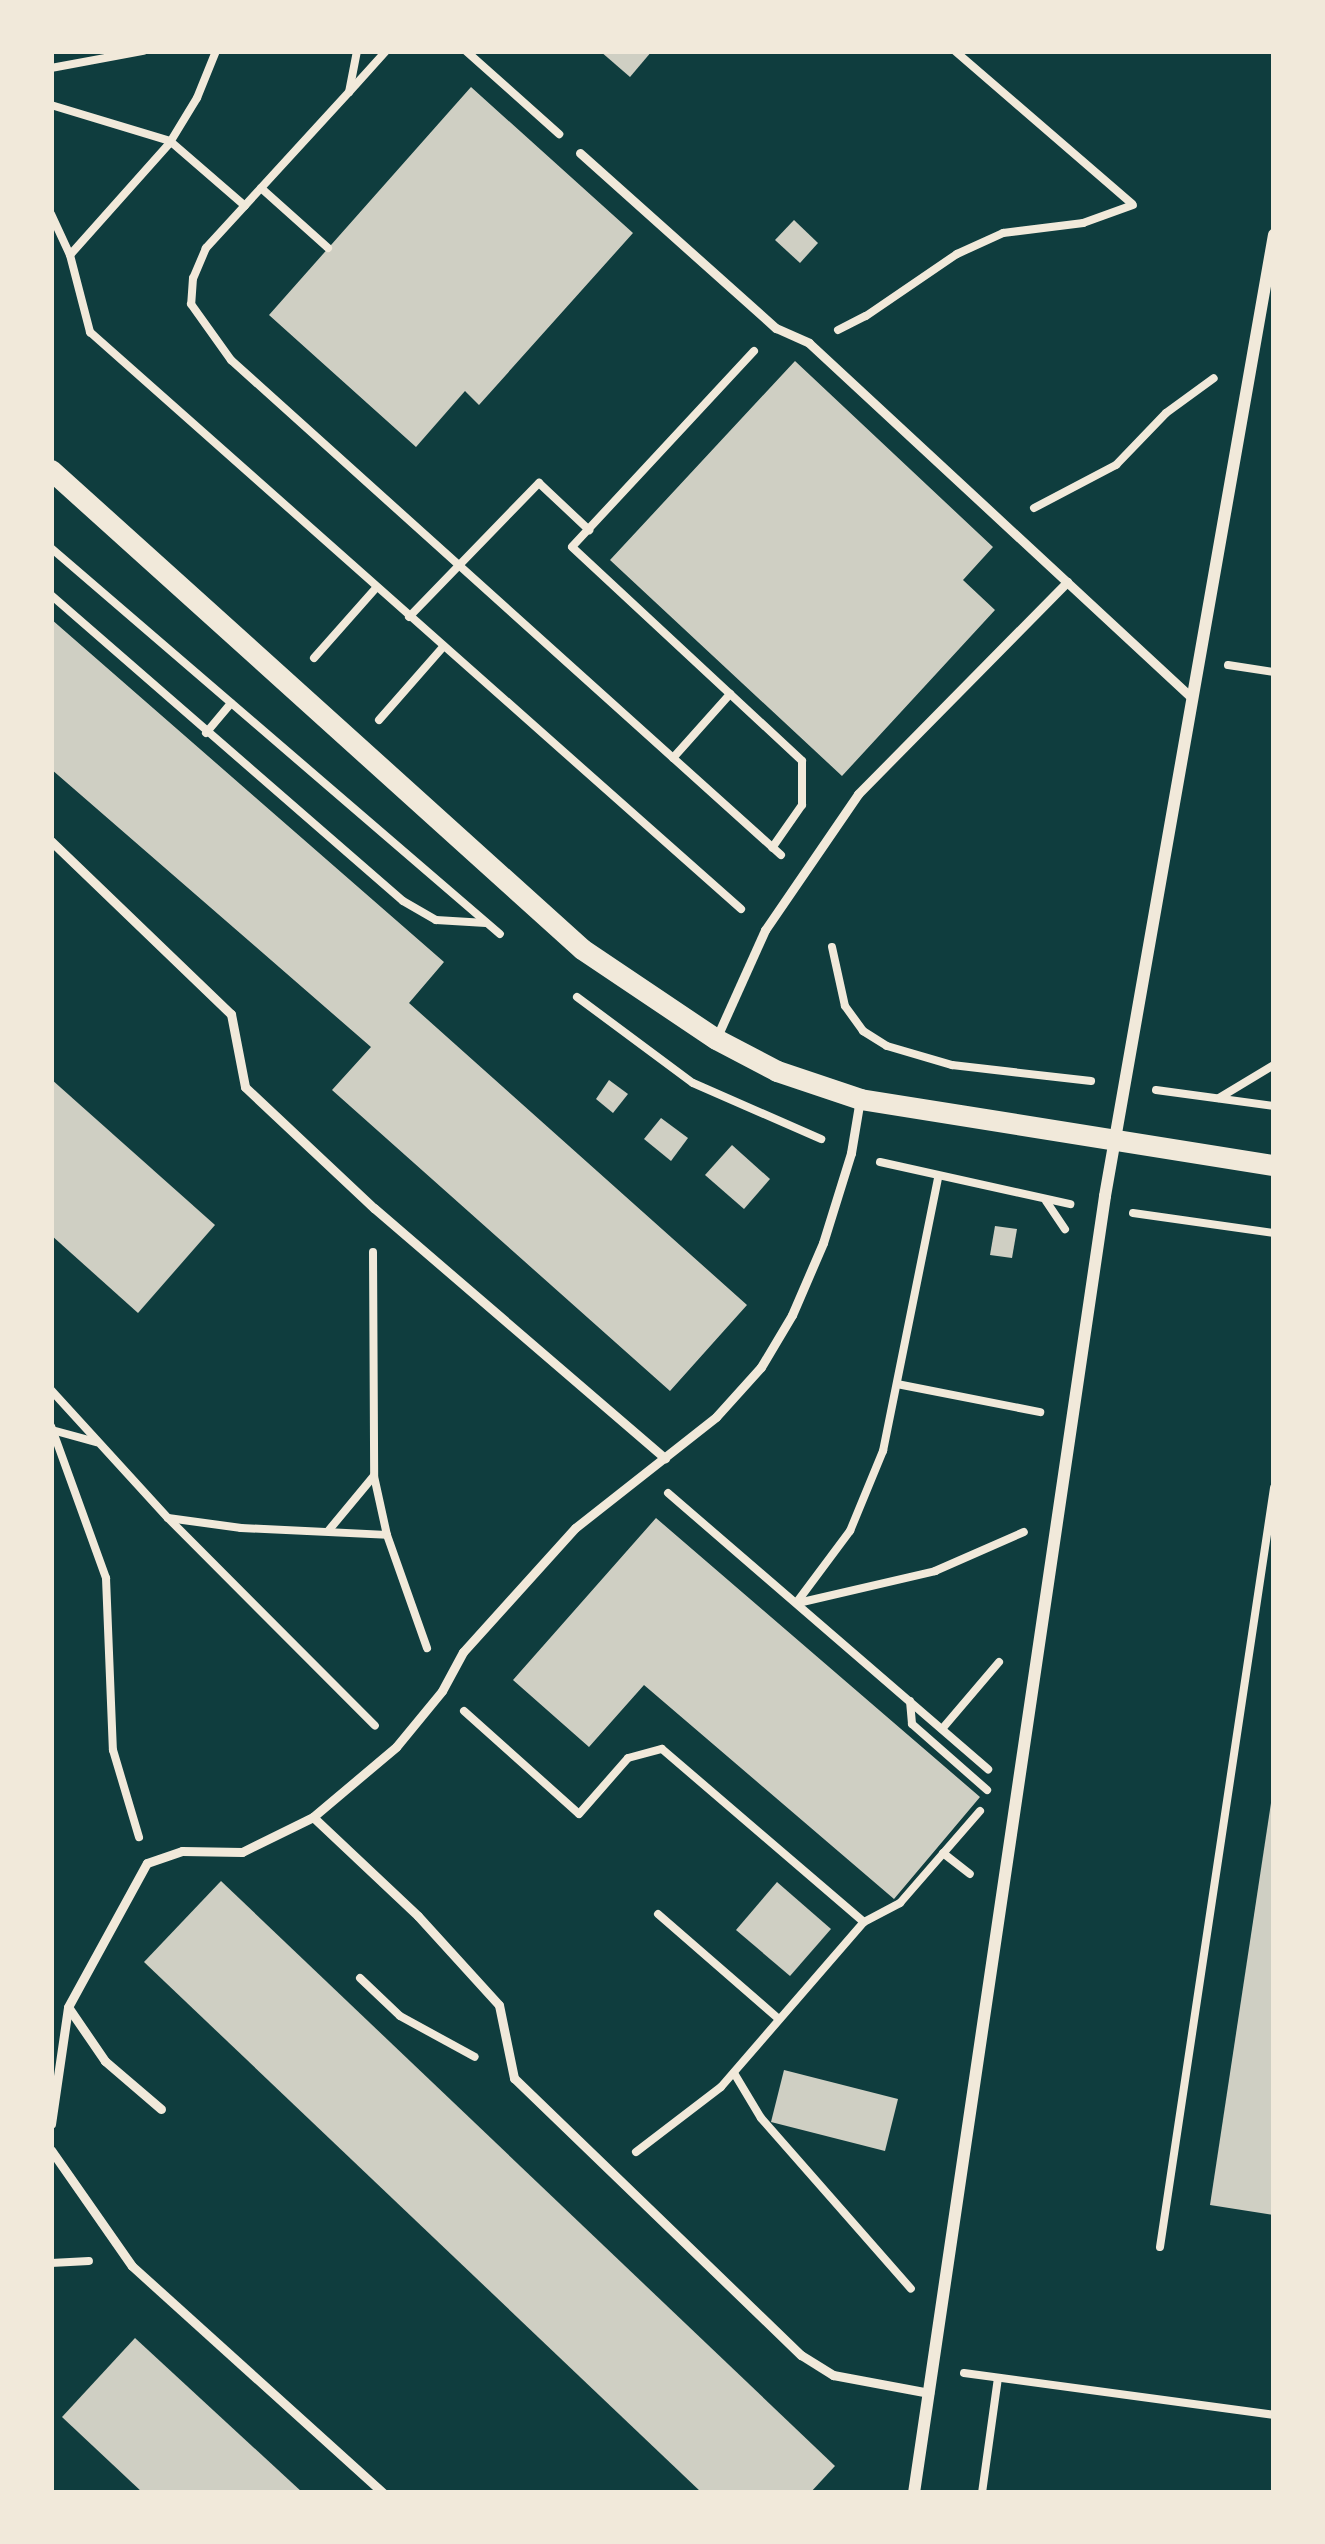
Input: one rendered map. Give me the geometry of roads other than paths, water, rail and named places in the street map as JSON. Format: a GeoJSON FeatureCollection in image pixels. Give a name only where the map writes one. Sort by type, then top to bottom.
{"type":"FeatureCollection","features":[{"type":"Feature","properties":{"kind":"street"},"geometry":{"type":"LineString","coordinates":[[914,2493],[1114,1143],[1274,236]]}},
{"type":"Feature","properties":{"kind":"street"},"geometry":{"type":"LineString","coordinates":[[51,470],[582,949],[716,1039],[778,1071],[860,1099],[1274,1165]]}},
{"type":"Feature","properties":{"kind":"lane"},"geometry":{"type":"LineString","coordinates":[[580,153],[776,328],[809,343],[1192,698]]}},
{"type":"Feature","properties":{"kind":"lane"},"geometry":{"type":"LineString","coordinates":[[716,1039],[765,930],[800,872],[858,794],[1066,582]]}},
{"type":"Feature","properties":{"kind":"lane"},"geometry":{"type":"LineString","coordinates":[[51,842],[231,1014],[245,1087],[374,1208],[665,1458]]}},
{"type":"Feature","properties":{"kind":"lane"},"geometry":{"type":"LineString","coordinates":[[51,2124],[68,2007],[146,1863],[182,1851],[242,1852],[313,1817],[396,1747],[442,1691],[463,1652],[575,1528],[716,1417],[760,1367],[792,1316],[837,1198],[860,1099]]}},
{"type":"Feature","properties":{"kind":"lane"},"geometry":{"type":"LineString","coordinates":[[313,1817],[418,1916],[499,2006],[514,2078],[816,2367],[929,2392]]}},
{"type":"Feature","properties":{"kind":"lane"},"geometry":{"type":"LineString","coordinates":[[68,2007],[105,2061],[161,2110]]}},
{"type":"Feature","properties":{"kind":"lane"},"geometry":{"type":"LineString","coordinates":[[51,2150],[132,2266],[383,2493]]}}]}
